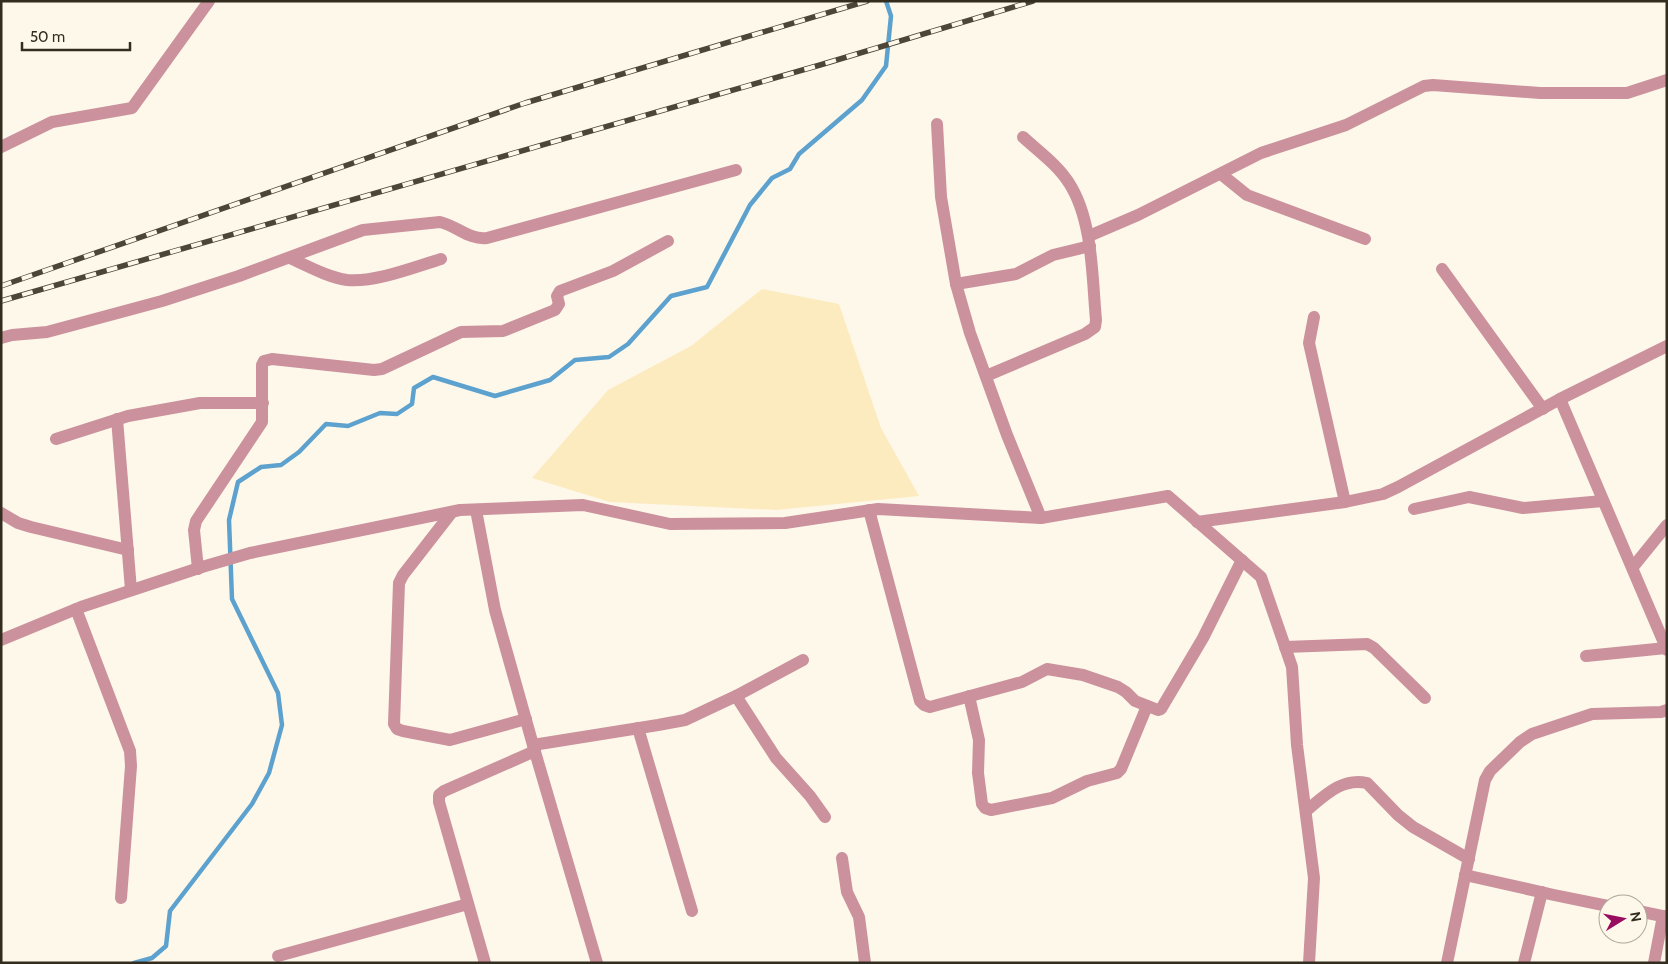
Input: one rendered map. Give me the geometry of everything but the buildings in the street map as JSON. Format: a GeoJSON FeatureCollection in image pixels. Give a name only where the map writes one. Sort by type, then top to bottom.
{"type":"FeatureCollection","features":[{"type":"Feature","properties":{"kind":"street"},"geometry":{"type":"LineString","coordinates":[[1,147],[52,122],[132,108],[209,1]]}},
{"type":"Feature","properties":{"kind":"street"},"geometry":{"type":"LineString","coordinates":[[956,284],[1016,274],[1053,255],[1089,241],[1270,150],[1346,125],[1424,86],[1433,85],[1540,93],[1627,93],[1667,80]]}},
{"type":"Feature","properties":{"kind":"street"},"geometry":{"type":"LineString","coordinates":[[937,124],[941,198],[956,284],[970,333],[1007,434],[1041,518]]}},
{"type":"Feature","properties":{"kind":"street"},"geometry":{"type":"LineString","coordinates":[[986,376],[1090,331],[1095,326],[1089,241],[1077,198],[1062,173],[1023,137]]}},
{"type":"Feature","properties":{"kind":"street"},"geometry":{"type":"LineString","coordinates":[[1,338],[19,334],[47,332],[162,302],[290,258],[363,230],[426,223],[447,224],[474,238],[487,238],[736,170]]}},
{"type":"Feature","properties":{"kind":"street"},"geometry":{"type":"LineString","coordinates":[[1221,174],[1247,195],[1365,239]]}},
{"type":"Feature","properties":{"kind":"street"},"geometry":{"type":"LineString","coordinates":[[200,568],[194,526],[259,427],[263,415],[262,366],[264,361],[374,370],[382,369],[461,332],[503,331],[556,310],[559,304],[557,296],[560,290],[613,271],[668,241]]}},
{"type":"Feature","properties":{"kind":"street"},"geometry":{"type":"LineString","coordinates":[[290,258],[325,274],[347,280],[374,278],[441,259]]}},
{"type":"Feature","properties":{"kind":"street"},"geometry":{"type":"LineString","coordinates":[[1442,269],[1542,409]]}},
{"type":"Feature","properties":{"kind":"street"},"geometry":{"type":"LineString","coordinates":[[1314,317],[1309,343],[1345,502]]}},
{"type":"Feature","properties":{"kind":"street"},"geometry":{"type":"LineString","coordinates":[[1197,522],[1345,502],[1383,494],[1560,399],[1667,346]]}},
{"type":"Feature","properties":{"kind":"street"},"geometry":{"type":"LineString","coordinates":[[1560,399],[1633,567],[1666,649],[1586,656]]}},
{"type":"Feature","properties":{"kind":"street"},"geometry":{"type":"LineString","coordinates":[[56,439],[116,419],[203,403],[263,403]]}},
{"type":"Feature","properties":{"kind":"street"},"geometry":{"type":"LineString","coordinates":[[116,419],[131,590]]}},
{"type":"Feature","properties":{"kind":"street"},"geometry":{"type":"LineString","coordinates":[[1,640],[76,609],[250,553],[452,512],[583,505],[670,524],[785,523],[878,509],[1041,518],[1168,496],[1261,576],[1292,667],[1297,745],[1314,878],[1309,963]]}},
{"type":"Feature","properties":{"kind":"street"},"geometry":{"type":"LineString","coordinates":[[1414,509],[1469,497],[1523,508],[1603,501]]}},
{"type":"Feature","properties":{"kind":"street"},"geometry":{"type":"LineString","coordinates":[[476,510],[494,610],[597,963]]}},
{"type":"Feature","properties":{"kind":"street"},"geometry":{"type":"LineString","coordinates":[[869,510],[920,701],[924,705],[934,706],[1022,682],[1047,669],[1083,675],[1118,687],[1135,701],[1158,710],[1163,707],[1203,638],[1242,560]]}},
{"type":"Feature","properties":{"kind":"street"},"geometry":{"type":"LineString","coordinates":[[452,512],[402,575],[399,583],[394,724],[397,729],[403,731],[450,740],[526,719]]}},
{"type":"Feature","properties":{"kind":"street"},"geometry":{"type":"LineString","coordinates":[[1,513],[18,523],[31,527],[128,550]]}},
{"type":"Feature","properties":{"kind":"street"},"geometry":{"type":"LineString","coordinates":[[1633,567],[1667,525]]}},
{"type":"Feature","properties":{"kind":"street"},"geometry":{"type":"LineString","coordinates":[[76,609],[130,751],[131,766],[121,898]]}},
{"type":"Feature","properties":{"kind":"street"},"geometry":{"type":"LineString","coordinates":[[1285,647],[1367,644],[1374,648],[1425,698]]}},
{"type":"Feature","properties":{"kind":"street"},"geometry":{"type":"LineString","coordinates":[[485,963],[439,802],[439,795],[534,748],[685,720],[736,696],[803,660]]}},
{"type":"Feature","properties":{"kind":"street"},"geometry":{"type":"LineString","coordinates":[[736,696],[776,758],[826,817]]}},
{"type":"Feature","properties":{"kind":"street"},"geometry":{"type":"LineString","coordinates":[[969,696],[979,740],[978,773],[982,804],[985,808],[991,810],[1052,798],[1087,781],[1117,773],[1147,706]]}},
{"type":"Feature","properties":{"kind":"street"},"geometry":{"type":"LineString","coordinates":[[1447,963],[1485,780],[1490,771],[1526,737],[1585,715],[1661,712],[1667,710]]}},
{"type":"Feature","properties":{"kind":"street"},"geometry":{"type":"LineString","coordinates":[[638,728],[692,911]]}},
{"type":"Feature","properties":{"kind":"street"},"geometry":{"type":"LineString","coordinates":[[1306,811],[1340,785],[1368,783],[1398,815],[1413,827],[1469,859]]}},
{"type":"Feature","properties":{"kind":"street"},"geometry":{"type":"LineString","coordinates":[[842,858],[847,892],[859,917],[865,963]]}},
{"type":"Feature","properties":{"kind":"street"},"geometry":{"type":"LineString","coordinates":[[1465,875],[1598,904]]}},
{"type":"Feature","properties":{"kind":"street"},"geometry":{"type":"LineString","coordinates":[[1524,963],[1542,892]]}},
{"type":"Feature","properties":{"kind":"street"},"geometry":{"type":"LineString","coordinates":[[278,956],[468,904]]}},
{"type":"Feature","properties":{"kind":"street"},"geometry":{"type":"LineString","coordinates":[[1648,913],[1665,917],[1654,963]]}},
{"type":"Feature","properties":{"kind":"shaded area"},"geometry":{"type":"Polygon","coordinates":[[[762,289],[839,304],[881,428],[919,496],[776,510],[610,502],[532,478],[608,390],[691,346],[762,289]]]}},
{"type":"Feature","properties":{"kind":"waterway"},"geometry":{"type":"LineString","coordinates":[[134,963],[152,958],[166,946],[170,911],[252,804],[269,773],[282,725],[278,693],[232,599],[229,520],[238,482],[261,467],[281,465],[299,452],[326,424],[348,426],[380,413],[397,414],[412,404],[414,388],[433,377],[495,396],[550,380],[575,360],[609,357],[628,344],[671,296],[707,287],[750,205],[772,178],[790,169],[799,154],[862,100],[886,66],[891,16],[886,1]]}},
{"type":"Feature","properties":{"kind":"railway"},"geometry":{"type":"LineString","coordinates":[[1,286],[525,103],[867,1]]}},
{"type":"Feature","properties":{"kind":"railway"},"geometry":{"type":"LineString","coordinates":[[1,301],[820,65],[1033,1]]}}]}
